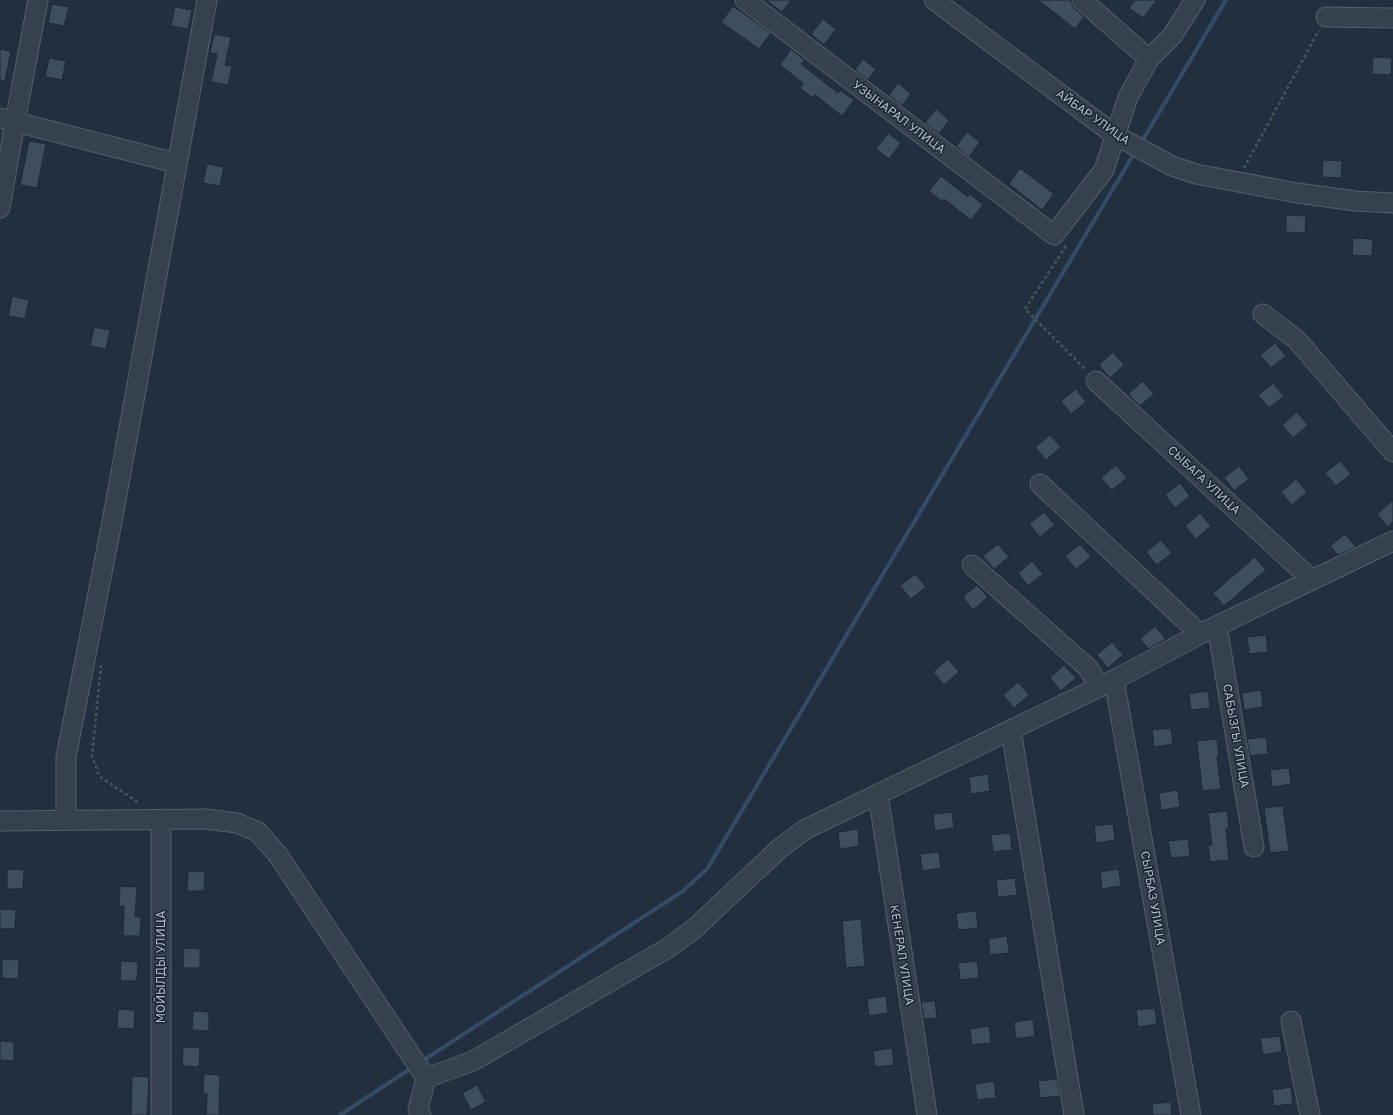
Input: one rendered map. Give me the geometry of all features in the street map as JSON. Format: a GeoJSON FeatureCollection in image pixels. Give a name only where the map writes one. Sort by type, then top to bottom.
{"type":"FeatureCollection","features":[{"type":"Feature","properties":{"kind":"street"},"geometry":{"type":"LineString","coordinates":[[0,208],[7,120],[38,0]]}},
{"type":"Feature","properties":{"kind":"street"},"geometry":{"type":"LineString","coordinates":[[66,820],[66,757],[111,527],[176,163],[207,0]]}},
{"type":"Feature","properties":{"kind":"street","name":"УЗЫНАРАЛ УЛИЦА"},"geometry":{"type":"LineString","coordinates":[[745,0],[1054,235]]}},
{"type":"Feature","properties":{"kind":"street","name":"АЙБАР УЛИЦА"},"geometry":{"type":"LineString","coordinates":[[934,0],[1115,135],[1172,166],[1196,174],[1297,193],[1341,199],[1393,203]]}},
{"type":"Feature","properties":{"kind":"street"},"geometry":{"type":"LineString","coordinates":[[1082,0],[1149,59]]}},
{"type":"Feature","properties":{"kind":"street"},"geometry":{"type":"LineString","coordinates":[[1054,235],[1104,170],[1128,96],[1149,59],[1172,36],[1195,0]]}},
{"type":"Feature","properties":{"kind":"street"},"geometry":{"type":"LineString","coordinates":[[1326,17],[1393,18]]}},
{"type":"Feature","properties":{"kind":"street"},"geometry":{"type":"LineString","coordinates":[[7,120],[176,163]]}},
{"type":"Feature","properties":{"kind":"street"},"geometry":{"type":"LineString","coordinates":[[1263,314],[1297,340],[1393,452]]}},
{"type":"Feature","properties":{"kind":"street","name":"СЫБАГА УЛИЦА"},"geometry":{"type":"LineString","coordinates":[[1096,381],[1311,580]]}},
{"type":"Feature","properties":{"kind":"street"},"geometry":{"type":"LineString","coordinates":[[1040,484],[1200,634]]}},
{"type":"Feature","properties":{"kind":"street"},"geometry":{"type":"LineString","coordinates":[[426,1078],[473,1060],[668,948],[694,929],[779,849],[806,829],[1107,684],[1200,634],[1393,541]]}},
{"type":"Feature","properties":{"kind":"street","name":"СЫРБАЗ УЛИЦА"},"geometry":{"type":"LineString","coordinates":[[972,565],[1107,684],[1192,1115]]}},
{"type":"Feature","properties":{"kind":"street","name":"САБЫЗГЫ УЛИЦА"},"geometry":{"type":"LineString","coordinates":[[1217,626],[1254,847]]}},
{"type":"Feature","properties":{"kind":"street"},"geometry":{"type":"LineString","coordinates":[[1011,730],[1074,1115]]}},
{"type":"Feature","properties":{"kind":"street","name":"КЕНЕРАЛ УЛИЦА"},"geometry":{"type":"LineString","coordinates":[[878,794],[927,1115]]}},
{"type":"Feature","properties":{"kind":"street","name":"МОЙЫЛДЫ УЛИЦА"},"geometry":{"type":"LineString","coordinates":[[161,819],[161,1115]]}},
{"type":"Feature","properties":{"kind":"street"},"geometry":{"type":"LineString","coordinates":[[0,821],[206,819],[237,823],[258,832],[278,855],[426,1078],[418,1109],[421,1115]]}},
{"type":"Feature","properties":{"kind":"street"},"geometry":{"type":"LineString","coordinates":[[1291,1022],[1310,1115]]}},
{"type":"Feature","properties":{"kind":"path"},"geometry":{"type":"LineString","coordinates":[[1237,182],[1326,17]]}},
{"type":"Feature","properties":{"kind":"path"},"geometry":{"type":"LineString","coordinates":[[1054,235],[1067,244],[1025,308],[1096,381]]}},
{"type":"Feature","properties":{"kind":"path"},"geometry":{"type":"LineString","coordinates":[[102,660],[92,756],[99,776],[161,819]]}},
{"type":"Feature","properties":{"kind":"building"},"geometry":{"type":"Polygon","coordinates":[[[766,0],[791,0],[782,12],[766,0]]]}},
{"type":"Feature","properties":{"kind":"building"},"geometry":{"type":"Polygon","coordinates":[[[1038,0],[1070,0],[1074,8],[1084,17],[1075,29],[1038,0]]]}},
{"type":"Feature","properties":{"kind":"building"},"geometry":{"type":"Polygon","coordinates":[[[1135,0],[1157,0],[1143,18],[1129,8],[1135,0]]]}},
{"type":"Feature","properties":{"kind":"building"},"geometry":{"type":"Polygon","coordinates":[[[52,4],[69,7],[64,26],[48,23],[52,4]]]}},
{"type":"Feature","properties":{"kind":"building"},"geometry":{"type":"Polygon","coordinates":[[[733,6],[771,33],[759,49],[721,22],[733,6]]]}},
{"type":"Feature","properties":{"kind":"building"},"geometry":{"type":"Polygon","coordinates":[[[175,7],[192,10],[188,29],[171,26],[175,7]]]}},
{"type":"Feature","properties":{"kind":"building"},"geometry":{"type":"Polygon","coordinates":[[[823,19],[836,29],[824,45],[811,34],[823,19]]]}},
{"type":"Feature","properties":{"kind":"building"},"geometry":{"type":"Polygon","coordinates":[[[214,34],[231,37],[225,65],[232,66],[228,85],[211,82],[217,54],[210,53],[214,34]]]}},
{"type":"Feature","properties":{"kind":"building"},"geometry":{"type":"Polygon","coordinates":[[[0,49],[11,51],[5,81],[0,80],[0,49]]]}},
{"type":"Feature","properties":{"kind":"building"},"geometry":{"type":"Polygon","coordinates":[[[791,49],[805,60],[801,64],[838,93],[840,90],[854,100],[842,116],[815,95],[813,98],[800,88],[803,83],[780,65],[791,49]]]}},
{"type":"Feature","properties":{"kind":"building"},"geometry":{"type":"Polygon","coordinates":[[[1373,57],[1392,58],[1391,75],[1372,74],[1373,57]]]}},
{"type":"Feature","properties":{"kind":"building"},"geometry":{"type":"Polygon","coordinates":[[[49,58],[66,61],[62,80],[45,77],[49,58]]]}},
{"type":"Feature","properties":{"kind":"building"},"geometry":{"type":"Polygon","coordinates":[[[863,59],[876,69],[868,80],[855,70],[863,59]]]}},
{"type":"Feature","properties":{"kind":"building"},"geometry":{"type":"Polygon","coordinates":[[[898,83],[911,94],[902,106],[889,95],[898,83]]]}},
{"type":"Feature","properties":{"kind":"building"},"geometry":{"type":"Polygon","coordinates":[[[936,109],[949,120],[939,134],[925,123],[936,109]]]}},
{"type":"Feature","properties":{"kind":"building"},"geometry":{"type":"Polygon","coordinates":[[[967,132],[980,142],[969,157],[956,146],[967,132]]]}},
{"type":"Feature","properties":{"kind":"building"},"geometry":{"type":"Polygon","coordinates":[[[888,133],[901,143],[889,159],[876,149],[888,133]]]}},
{"type":"Feature","properties":{"kind":"building"},"geometry":{"type":"Polygon","coordinates":[[[29,141],[46,144],[37,188],[20,185],[29,141]]]}},
{"type":"Feature","properties":{"kind":"building"},"geometry":{"type":"Polygon","coordinates":[[[1323,160],[1342,161],[1341,178],[1322,177],[1323,160]]]}},
{"type":"Feature","properties":{"kind":"building"},"geometry":{"type":"Polygon","coordinates":[[[207,164],[224,167],[220,186],[203,183],[207,164]]]}},
{"type":"Feature","properties":{"kind":"building"},"geometry":{"type":"Polygon","coordinates":[[[1020,168],[1054,194],[1042,210],[1009,184],[1020,168]]]}},
{"type":"Feature","properties":{"kind":"building"},"geometry":{"type":"Polygon","coordinates":[[[941,176],[968,197],[970,194],[983,205],[971,220],[944,199],[943,202],[929,191],[941,176]]]}},
{"type":"Feature","properties":{"kind":"building"},"geometry":{"type":"Polygon","coordinates":[[[1286,215],[1306,216],[1305,233],[1286,232],[1286,215]]]}},
{"type":"Feature","properties":{"kind":"building"},"geometry":{"type":"Polygon","coordinates":[[[1353,238],[1373,239],[1372,256],[1352,255],[1353,238]]]}},
{"type":"Feature","properties":{"kind":"building"},"geometry":{"type":"Polygon","coordinates":[[[12,296],[29,300],[25,319],[8,316],[12,296]]]}},
{"type":"Feature","properties":{"kind":"building"},"geometry":{"type":"Polygon","coordinates":[[[94,327],[110,330],[106,349],[90,346],[94,327]]]}},
{"type":"Feature","properties":{"kind":"building"},"geometry":{"type":"Polygon","coordinates":[[[1275,343],[1286,356],[1271,368],[1260,355],[1275,343]]]}},
{"type":"Feature","properties":{"kind":"building"},"geometry":{"type":"Polygon","coordinates":[[[1113,352],[1124,365],[1110,378],[1099,365],[1113,352]]]}},
{"type":"Feature","properties":{"kind":"building"},"geometry":{"type":"Polygon","coordinates":[[[1143,381],[1154,394],[1140,406],[1128,394],[1143,381]]]}},
{"type":"Feature","properties":{"kind":"building"},"geometry":{"type":"Polygon","coordinates":[[[1273,383],[1284,396],[1269,408],[1258,395],[1273,383]]]}},
{"type":"Feature","properties":{"kind":"building"},"geometry":{"type":"Polygon","coordinates":[[[1076,389],[1086,402],[1071,414],[1061,401],[1076,389]]]}},
{"type":"Feature","properties":{"kind":"building"},"geometry":{"type":"Polygon","coordinates":[[[1297,412],[1308,425],[1293,438],[1282,425],[1297,412]]]}},
{"type":"Feature","properties":{"kind":"building"},"geometry":{"type":"Polygon","coordinates":[[[1050,435],[1061,447],[1046,460],[1035,447],[1050,435]]]}},
{"type":"Feature","properties":{"kind":"building"},"geometry":{"type":"Polygon","coordinates":[[[1340,461],[1351,474],[1336,486],[1325,473],[1340,461]]]}},
{"type":"Feature","properties":{"kind":"building"},"geometry":{"type":"Polygon","coordinates":[[[1116,465],[1127,478],[1112,490],[1101,478],[1116,465]]]}},
{"type":"Feature","properties":{"kind":"building"},"geometry":{"type":"Polygon","coordinates":[[[1239,466],[1249,479],[1234,491],[1224,478],[1239,466]]]}},
{"type":"Feature","properties":{"kind":"building"},"geometry":{"type":"Polygon","coordinates":[[[1296,479],[1307,492],[1292,505],[1281,492],[1296,479]]]}},
{"type":"Feature","properties":{"kind":"building"},"geometry":{"type":"Polygon","coordinates":[[[1180,483],[1190,496],[1175,508],[1165,495],[1180,483]]]}},
{"type":"Feature","properties":{"kind":"building"},"geometry":{"type":"Polygon","coordinates":[[[1393,500],[1393,522],[1388,527],[1377,514],[1393,500]]]}},
{"type":"Feature","properties":{"kind":"building"},"geometry":{"type":"Polygon","coordinates":[[[1044,512],[1055,525],[1040,537],[1029,524],[1044,512]]]}},
{"type":"Feature","properties":{"kind":"building"},"geometry":{"type":"Polygon","coordinates":[[[1200,513],[1211,526],[1196,539],[1185,526],[1200,513]]]}},
{"type":"Feature","properties":{"kind":"building"},"geometry":{"type":"Polygon","coordinates":[[[1345,534],[1356,547],[1338,555],[1330,546],[1345,534]]]}},
{"type":"Feature","properties":{"kind":"building"},"geometry":{"type":"Polygon","coordinates":[[[1161,540],[1172,553],[1157,565],[1146,552],[1161,540]]]}},
{"type":"Feature","properties":{"kind":"building"},"geometry":{"type":"Polygon","coordinates":[[[998,544],[1009,557],[994,569],[983,556],[998,544]]]}},
{"type":"Feature","properties":{"kind":"building"},"geometry":{"type":"Polygon","coordinates":[[[1080,544],[1091,557],[1076,569],[1065,556],[1080,544]]]}},
{"type":"Feature","properties":{"kind":"building"},"geometry":{"type":"Polygon","coordinates":[[[1255,557],[1266,570],[1224,606],[1213,593],[1255,557]]]}},
{"type":"Feature","properties":{"kind":"building"},"geometry":{"type":"Polygon","coordinates":[[[1032,561],[1043,574],[1028,586],[1018,573],[1032,561]]]}},
{"type":"Feature","properties":{"kind":"building"},"geometry":{"type":"Polygon","coordinates":[[[915,574],[926,587],[911,599],[900,586],[915,574]]]}},
{"type":"Feature","properties":{"kind":"building"},"geometry":{"type":"Polygon","coordinates":[[[977,585],[988,597],[973,610],[963,597],[977,585]]]}},
{"type":"Feature","properties":{"kind":"building"},"geometry":{"type":"Polygon","coordinates":[[[1155,626],[1166,639],[1149,649],[1140,639],[1155,626]]]}},
{"type":"Feature","properties":{"kind":"building"},"geometry":{"type":"Polygon","coordinates":[[[1266,635],[1268,652],[1249,654],[1247,637],[1266,635]]]}},
{"type":"Feature","properties":{"kind":"building"},"geometry":{"type":"Polygon","coordinates":[[[1112,642],[1123,655],[1108,668],[1097,655],[1112,642]]]}},
{"type":"Feature","properties":{"kind":"building"},"geometry":{"type":"Polygon","coordinates":[[[948,659],[959,672],[944,685],[933,672],[948,659]]]}},
{"type":"Feature","properties":{"kind":"building"},"geometry":{"type":"Polygon","coordinates":[[[1064,665],[1076,678],[1061,691],[1050,678],[1064,665]]]}},
{"type":"Feature","properties":{"kind":"building"},"geometry":{"type":"Polygon","coordinates":[[[1018,682],[1029,695],[1014,708],[1003,695],[1018,682]]]}},
{"type":"Feature","properties":{"kind":"building"},"geometry":{"type":"Polygon","coordinates":[[[1261,690],[1263,707],[1244,710],[1242,693],[1261,690]]]}},
{"type":"Feature","properties":{"kind":"building"},"geometry":{"type":"Polygon","coordinates":[[[1208,691],[1210,708],[1191,710],[1189,694],[1208,691]]]}},
{"type":"Feature","properties":{"kind":"building"},"geometry":{"type":"Polygon","coordinates":[[[1171,728],[1173,744],[1154,747],[1152,730],[1171,728]]]}},
{"type":"Feature","properties":{"kind":"building"},"geometry":{"type":"Polygon","coordinates":[[[1266,737],[1268,754],[1250,756],[1247,739],[1266,737]]]}},
{"type":"Feature","properties":{"kind":"building"},"geometry":{"type":"Polygon","coordinates":[[[1217,739],[1219,756],[1217,756],[1221,789],[1202,791],[1197,741],[1217,739]]]}},
{"type":"Feature","properties":{"kind":"building"},"geometry":{"type":"Polygon","coordinates":[[[1289,768],[1291,784],[1272,787],[1270,770],[1289,768]]]}},
{"type":"Feature","properties":{"kind":"building"},"geometry":{"type":"Polygon","coordinates":[[[988,774],[990,791],[971,794],[969,777],[988,774]]]}},
{"type":"Feature","properties":{"kind":"building"},"geometry":{"type":"Polygon","coordinates":[[[1178,790],[1180,807],[1161,810],[1159,793],[1178,790]]]}},
{"type":"Feature","properties":{"kind":"building"},"geometry":{"type":"Polygon","coordinates":[[[1283,806],[1289,851],[1270,853],[1264,808],[1283,806]]]}},
{"type":"Feature","properties":{"kind":"building"},"geometry":{"type":"Polygon","coordinates":[[[1227,811],[1229,828],[1226,828],[1229,860],[1210,862],[1208,845],[1212,845],[1208,813],[1227,811]]]}},
{"type":"Feature","properties":{"kind":"building"},"geometry":{"type":"Polygon","coordinates":[[[952,812],[954,828],[935,831],[933,814],[952,812]]]}},
{"type":"Feature","properties":{"kind":"building"},"geometry":{"type":"Polygon","coordinates":[[[1113,824],[1115,840],[1096,843],[1094,826],[1113,824]]]}},
{"type":"Feature","properties":{"kind":"building"},"geometry":{"type":"Polygon","coordinates":[[[858,829],[859,846],[840,849],[838,832],[858,829]]]}},
{"type":"Feature","properties":{"kind":"building"},"geometry":{"type":"Polygon","coordinates":[[[1010,833],[1012,850],[993,852],[991,835],[1010,833]]]}},
{"type":"Feature","properties":{"kind":"building"},"geometry":{"type":"Polygon","coordinates":[[[1188,839],[1190,856],[1171,858],[1168,841],[1188,839]]]}},
{"type":"Feature","properties":{"kind":"building"},"geometry":{"type":"Polygon","coordinates":[[[939,852],[941,868],[922,871],[920,854],[939,852]]]}},
{"type":"Feature","properties":{"kind":"building"},"geometry":{"type":"Polygon","coordinates":[[[7,869],[24,870],[23,889],[7,889],[7,869]]]}},
{"type":"Feature","properties":{"kind":"building"},"geometry":{"type":"Polygon","coordinates":[[[1119,869],[1121,886],[1102,889],[1100,872],[1119,869]]]}},
{"type":"Feature","properties":{"kind":"building"},"geometry":{"type":"Polygon","coordinates":[[[188,871],[205,872],[204,891],[187,891],[188,871]]]}},
{"type":"Feature","properties":{"kind":"building"},"geometry":{"type":"Polygon","coordinates":[[[1015,878],[1017,895],[998,897],[996,880],[1015,878]]]}},
{"type":"Feature","properties":{"kind":"building"},"geometry":{"type":"Polygon","coordinates":[[[120,886],[137,887],[135,917],[141,917],[140,936],[123,936],[124,906],[119,906],[120,886]]]}},
{"type":"Feature","properties":{"kind":"building"},"geometry":{"type":"Polygon","coordinates":[[[0,909],[16,910],[15,929],[0,929],[0,909]]]}},
{"type":"Feature","properties":{"kind":"building"},"geometry":{"type":"Polygon","coordinates":[[[976,911],[978,928],[958,930],[956,913],[976,911]]]}},
{"type":"Feature","properties":{"kind":"building"},"geometry":{"type":"Polygon","coordinates":[[[861,919],[865,966],[846,968],[842,921],[861,919]]]}},
{"type":"Feature","properties":{"kind":"building"},"geometry":{"type":"Polygon","coordinates":[[[1007,936],[1009,953],[990,955],[988,939],[1007,936]]]}},
{"type":"Feature","properties":{"kind":"building"},"geometry":{"type":"Polygon","coordinates":[[[184,948],[200,949],[200,968],[183,968],[184,948]]]}},
{"type":"Feature","properties":{"kind":"building"},"geometry":{"type":"Polygon","coordinates":[[[2,959],[19,960],[18,979],[2,978],[2,959]]]}},
{"type":"Feature","properties":{"kind":"building"},"geometry":{"type":"Polygon","coordinates":[[[121,961],[138,962],[137,981],[120,981],[121,961]]]}},
{"type":"Feature","properties":{"kind":"building"},"geometry":{"type":"Polygon","coordinates":[[[977,961],[979,978],[960,980],[958,963],[977,961]]]}},
{"type":"Feature","properties":{"kind":"building"},"geometry":{"type":"Polygon","coordinates":[[[886,996],[888,1013],[869,1016],[867,999],[886,996]]]}},
{"type":"Feature","properties":{"kind":"building"},"geometry":{"type":"Polygon","coordinates":[[[935,1001],[937,1018],[924,1019],[921,1002],[935,1001]]]}},
{"type":"Feature","properties":{"kind":"building"},"geometry":{"type":"Polygon","coordinates":[[[1155,1008],[1157,1024],[1138,1027],[1136,1010],[1155,1008]]]}},
{"type":"Feature","properties":{"kind":"building"},"geometry":{"type":"Polygon","coordinates":[[[118,1009],[135,1010],[134,1029],[117,1028],[118,1009]]]}},
{"type":"Feature","properties":{"kind":"building"},"geometry":{"type":"Polygon","coordinates":[[[193,1011],[209,1012],[209,1031],[192,1030],[193,1011]]]}},
{"type":"Feature","properties":{"kind":"building"},"geometry":{"type":"Polygon","coordinates":[[[1033,1019],[1035,1036],[1016,1039],[1014,1022],[1033,1019]]]}},
{"type":"Feature","properties":{"kind":"building"},"geometry":{"type":"Polygon","coordinates":[[[989,1026],[991,1043],[972,1045],[970,1029],[989,1026]]]}},
{"type":"Feature","properties":{"kind":"building"},"geometry":{"type":"Polygon","coordinates":[[[1280,1036],[1282,1052],[1263,1055],[1260,1038],[1280,1036]]]}},
{"type":"Feature","properties":{"kind":"building"},"geometry":{"type":"Polygon","coordinates":[[[0,1041],[14,1042],[14,1061],[0,1060],[0,1041]]]}},
{"type":"Feature","properties":{"kind":"building"},"geometry":{"type":"Polygon","coordinates":[[[183,1047],[200,1048],[199,1067],[182,1066],[183,1047]]]}},
{"type":"Feature","properties":{"kind":"building"},"geometry":{"type":"Polygon","coordinates":[[[892,1048],[894,1065],[875,1067],[873,1051],[892,1048]]]}},
{"type":"Feature","properties":{"kind":"building"},"geometry":{"type":"Polygon","coordinates":[[[204,1074],[220,1075],[219,1115],[206,1115],[207,1094],[203,1093],[204,1074]]]}},
{"type":"Feature","properties":{"kind":"building"},"geometry":{"type":"Polygon","coordinates":[[[132,1076],[149,1077],[147,1115],[131,1115],[132,1076]]]}},
{"type":"Feature","properties":{"kind":"building"},"geometry":{"type":"Polygon","coordinates":[[[1057,1079],[1060,1096],[1040,1098],[1038,1081],[1057,1079]]]}},
{"type":"Feature","properties":{"kind":"building"},"geometry":{"type":"Polygon","coordinates":[[[994,1081],[996,1098],[977,1100],[975,1084],[994,1081]]]}},
{"type":"Feature","properties":{"kind":"building"},"geometry":{"type":"Polygon","coordinates":[[[477,1085],[486,1102],[471,1110],[462,1093],[477,1085]]]}},
{"type":"Feature","properties":{"kind":"building"},"geometry":{"type":"Polygon","coordinates":[[[1291,1087],[1293,1104],[1274,1106],[1272,1090],[1291,1087]]]}},
{"type":"Feature","properties":{"kind":"building"},"geometry":{"type":"Polygon","coordinates":[[[1171,1102],[1172,1115],[1153,1115],[1152,1104],[1171,1102]]]}},
{"type":"Feature","properties":{"kind":"waterway"},"geometry":{"type":"LineString","coordinates":[[1141,143],[1226,0]]}},
{"type":"Feature","properties":{"kind":"waterway"},"geometry":{"type":"LineString","coordinates":[[421,1062],[683,891],[707,869],[1135,152]]}},
{"type":"Feature","properties":{"kind":"waterway"},"geometry":{"type":"LineString","coordinates":[[340,1115],[413,1067]]}}]}
